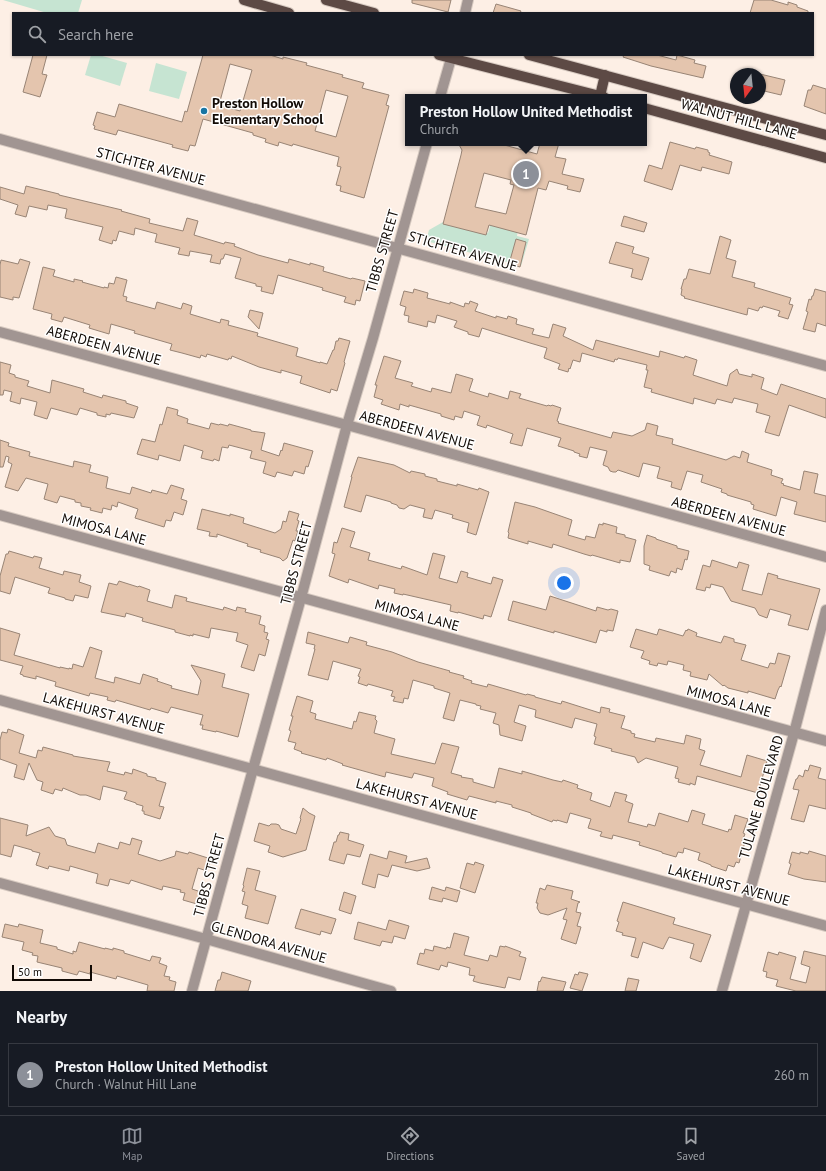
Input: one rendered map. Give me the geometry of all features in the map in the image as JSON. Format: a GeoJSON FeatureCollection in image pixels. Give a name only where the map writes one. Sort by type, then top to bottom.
{"type":"FeatureCollection","features":[{"type":"Feature","properties":{"kind":"main road"},"geometry":{"type":"LineString","coordinates":[[244,0],[286,12]]}},
{"type":"Feature","properties":{"kind":"main road"},"geometry":{"type":"LineString","coordinates":[[326,0],[370,12]]}},
{"type":"Feature","properties":{"kind":"main road","name":"WALNUT HILL LANE"},"geometry":{"type":"LineString","coordinates":[[533,56],[826,135]]}},
{"type":"Feature","properties":{"kind":"main road"},"geometry":{"type":"LineString","coordinates":[[452,57],[594,94]]}},
{"type":"Feature","properties":{"kind":"main road"},"geometry":{"type":"LineString","coordinates":[[602,94],[605,75]]}},
{"type":"Feature","properties":{"kind":"main road","name":"WALNUT HILL LANE"},"geometry":{"type":"LineString","coordinates":[[647,109],[826,158]]}},
{"type":"Feature","properties":{"kind":"street"},"geometry":{"type":"LineString","coordinates":[[465,12],[468,0]]}},
{"type":"Feature","properties":{"kind":"street"},"geometry":{"type":"LineString","coordinates":[[441,94],[452,57]]}},
{"type":"Feature","properties":{"kind":"street","name":"STICHTER AVENUE"},"geometry":{"type":"LineString","coordinates":[[0,139],[826,366]]}},
{"type":"Feature","properties":{"kind":"street","name":"TIBBS STREET"},"geometry":{"type":"LineString","coordinates":[[192,991],[301,598],[347,425],[373,338],[426,146]]}},
{"type":"Feature","properties":{"kind":"street","name":"ABERDEEN AVENUE"},"geometry":{"type":"LineString","coordinates":[[0,332],[347,425],[826,557]]}},
{"type":"Feature","properties":{"kind":"street","name":"MIMOSA LANE"},"geometry":{"type":"LineString","coordinates":[[0,515],[826,742]]}},
{"type":"Feature","properties":{"kind":"street","name":"TULANE BOULEVARD"},"geometry":{"type":"LineString","coordinates":[[722,991],[794,733],[826,610]]}},
{"type":"Feature","properties":{"kind":"street","name":"LAKEHURST AVENUE"},"geometry":{"type":"LineString","coordinates":[[0,700],[826,926]]}},
{"type":"Feature","properties":{"kind":"street","name":"GLENDORA AVENUE"},"geometry":{"type":"LineString","coordinates":[[0,883],[391,991]]}},
{"type":"Feature","properties":{"kind":"green space"},"geometry":{"type":"Polygon","coordinates":[[[3,0],[82,0],[78,12],[44,12],[3,0]]]}},
{"type":"Feature","properties":{"kind":"green space"},"geometry":{"type":"Polygon","coordinates":[[[91,56],[102,56],[127,63],[120,86],[85,75],[91,56]]]}},
{"type":"Feature","properties":{"kind":"green space"},"geometry":{"type":"Polygon","coordinates":[[[156,63],[187,72],[179,99],[149,91],[156,63]]]}},
{"type":"Feature","properties":{"kind":"green space"},"geometry":{"type":"Polygon","coordinates":[[[443,222],[488,233],[491,223],[518,230],[517,236],[529,239],[521,266],[426,241],[429,230],[443,222]]]}},
{"type":"Feature","properties":{"kind":"building"},"geometry":{"type":"Polygon","coordinates":[[[412,0],[451,0],[448,12],[412,3],[412,0]]]}},
{"type":"Feature","properties":{"kind":"building"},"geometry":{"type":"Polygon","coordinates":[[[754,0],[771,0],[788,5],[788,2],[808,11],[808,12],[750,12],[754,0]]]}},
{"type":"Feature","properties":{"kind":"building"},"geometry":{"type":"Polygon","coordinates":[[[496,4],[521,11],[520,12],[493,12],[496,4]]]}},
{"type":"Feature","properties":{"kind":"building"},"geometry":{"type":"Polygon","coordinates":[[[33,56],[47,56],[42,74],[47,75],[40,97],[23,92],[33,56]]]}},
{"type":"Feature","properties":{"kind":"building"},"geometry":{"type":"Polygon","coordinates":[[[203,56],[273,56],[283,59],[283,57],[343,75],[342,77],[364,83],[362,88],[389,95],[386,105],[389,106],[364,198],[340,191],[341,186],[336,185],[341,167],[337,166],[339,157],[293,144],[292,146],[279,142],[278,146],[265,142],[266,139],[253,135],[253,133],[203,119],[195,146],[190,145],[188,151],[172,147],[173,145],[118,130],[116,135],[94,129],[95,126],[93,125],[97,112],[115,117],[119,104],[182,122],[185,111],[187,112],[203,56]],[[230,64],[219,105],[240,111],[252,70],[230,64]],[[326,90],[315,131],[336,137],[348,96],[326,90]]]}},
{"type":"Feature","properties":{"kind":"building"},"geometry":{"type":"Polygon","coordinates":[[[661,56],[676,60],[677,56],[681,56],[695,60],[694,63],[706,66],[703,78],[651,66],[623,57],[661,56]]]}},
{"type":"Feature","properties":{"kind":"building"},"geometry":{"type":"Polygon","coordinates":[[[766,75],[785,80],[781,95],[766,91],[766,75]]]}},
{"type":"Feature","properties":{"kind":"building"},"geometry":{"type":"Polygon","coordinates":[[[813,85],[826,89],[826,114],[804,106],[808,90],[811,90],[813,85]]]}},
{"type":"Feature","properties":{"kind":"building"},"geometry":{"type":"Polygon","coordinates":[[[670,142],[695,149],[696,147],[708,150],[710,153],[709,155],[732,162],[729,174],[702,167],[701,171],[680,165],[672,190],[644,181],[649,165],[662,169],[670,142]]]}},
{"type":"Feature","properties":{"kind":"building"},"geometry":{"type":"Polygon","coordinates":[[[460,146],[508,146],[537,154],[539,146],[558,146],[555,157],[566,159],[562,174],[584,179],[580,192],[567,189],[568,186],[549,181],[546,190],[538,188],[526,235],[489,225],[486,235],[443,224],[462,150],[460,146]],[[484,173],[475,207],[506,214],[514,185],[510,184],[511,180],[484,173]]]}},
{"type":"Feature","properties":{"kind":"building"},"geometry":{"type":"Polygon","coordinates":[[[26,186],[122,210],[121,211],[150,219],[149,223],[183,231],[187,218],[198,221],[194,235],[224,244],[225,242],[235,244],[234,246],[258,255],[288,263],[289,259],[310,265],[310,263],[324,267],[323,271],[351,279],[365,281],[360,301],[356,300],[355,305],[344,302],[346,297],[322,290],[323,288],[278,275],[273,294],[261,291],[262,287],[256,286],[256,284],[235,278],[241,258],[225,254],[223,259],[221,259],[220,264],[210,262],[212,255],[190,251],[189,256],[178,254],[180,248],[155,242],[157,234],[135,228],[134,235],[119,231],[116,241],[113,240],[112,244],[99,240],[103,227],[65,218],[67,209],[48,205],[47,210],[29,206],[26,217],[15,214],[18,205],[0,199],[0,187],[24,194],[26,186]]]}},
{"type":"Feature","properties":{"kind":"building"},"geometry":{"type":"Polygon","coordinates":[[[624,216],[647,223],[644,232],[621,226],[624,216]]]}},
{"type":"Feature","properties":{"kind":"building"},"geometry":{"type":"Polygon","coordinates":[[[720,236],[731,240],[726,258],[736,261],[732,277],[755,283],[754,287],[791,298],[789,304],[793,305],[788,319],[778,316],[780,311],[763,306],[762,308],[760,307],[758,311],[748,308],[747,315],[684,298],[685,297],[681,295],[684,279],[686,279],[689,269],[710,274],[720,236]]]}},
{"type":"Feature","properties":{"kind":"building"},"geometry":{"type":"Polygon","coordinates":[[[516,239],[526,242],[520,267],[509,264],[516,239]]]}},
{"type":"Feature","properties":{"kind":"building"},"geometry":{"type":"Polygon","coordinates":[[[616,242],[634,247],[632,253],[649,258],[642,280],[631,277],[633,269],[609,263],[616,242]]]}},
{"type":"Feature","properties":{"kind":"building"},"geometry":{"type":"Polygon","coordinates":[[[20,259],[30,262],[19,298],[13,297],[13,300],[0,297],[1,260],[18,264],[20,259]]]}},
{"type":"Feature","properties":{"kind":"building"},"geometry":{"type":"Polygon","coordinates":[[[43,267],[55,270],[53,276],[74,282],[74,279],[83,281],[82,282],[104,288],[108,288],[109,283],[114,284],[116,277],[127,280],[123,296],[127,297],[126,301],[155,309],[157,302],[181,309],[183,303],[192,306],[190,314],[220,323],[221,319],[229,321],[228,325],[258,333],[257,336],[298,348],[296,356],[320,363],[327,364],[334,350],[336,341],[338,341],[339,338],[350,341],[337,391],[331,389],[330,393],[300,383],[302,376],[281,370],[281,373],[259,367],[232,356],[231,359],[229,358],[228,360],[207,354],[206,357],[201,355],[200,358],[170,350],[172,344],[134,333],[135,331],[111,324],[109,334],[89,328],[90,325],[64,317],[62,322],[51,319],[52,314],[33,309],[43,267]]]}},
{"type":"Feature","properties":{"kind":"building"},"geometry":{"type":"Polygon","coordinates":[[[414,289],[428,293],[427,298],[450,304],[450,302],[464,307],[465,303],[469,304],[470,301],[478,304],[475,311],[496,318],[496,316],[507,319],[508,316],[517,319],[516,324],[534,329],[532,334],[549,338],[553,324],[566,328],[563,336],[593,350],[596,340],[659,357],[660,351],[684,358],[685,356],[697,360],[693,375],[727,386],[730,374],[737,369],[739,374],[752,377],[752,374],[764,378],[761,389],[777,395],[781,384],[826,399],[826,418],[789,405],[779,436],[765,432],[770,416],[756,412],[758,404],[734,398],[732,403],[717,399],[715,404],[694,398],[693,404],[651,392],[652,389],[644,387],[648,370],[646,370],[647,365],[618,358],[617,360],[615,359],[614,362],[582,353],[580,362],[573,360],[568,372],[558,369],[560,364],[544,358],[547,348],[482,328],[479,337],[468,334],[468,332],[454,327],[457,321],[437,315],[435,323],[428,321],[427,327],[408,322],[409,316],[404,315],[406,307],[400,305],[404,291],[413,293],[414,289]]]}},
{"type":"Feature","properties":{"kind":"building"},"geometry":{"type":"Polygon","coordinates":[[[815,289],[826,292],[826,326],[817,323],[815,332],[803,329],[808,312],[806,311],[809,299],[811,300],[815,289]]]}},
{"type":"Feature","properties":{"kind":"building"},"geometry":{"type":"Polygon","coordinates":[[[250,310],[263,313],[259,329],[248,317],[250,310]]]}},
{"type":"Feature","properties":{"kind":"building"},"geometry":{"type":"Polygon","coordinates":[[[384,356],[401,361],[395,378],[413,383],[411,386],[431,392],[432,388],[451,393],[456,374],[473,379],[469,391],[488,397],[489,393],[508,399],[510,391],[521,394],[519,398],[547,406],[552,405],[561,408],[557,421],[559,422],[558,423],[611,438],[613,432],[632,436],[645,430],[647,423],[658,426],[656,435],[673,439],[672,444],[726,460],[734,456],[740,458],[742,451],[749,454],[747,462],[772,470],[771,475],[783,479],[781,483],[784,484],[783,485],[800,490],[804,471],[818,474],[814,493],[826,496],[826,522],[794,514],[797,502],[781,497],[776,516],[753,509],[754,505],[751,504],[751,502],[727,495],[721,492],[722,489],[701,482],[703,475],[687,471],[681,490],[671,487],[672,482],[657,478],[660,467],[643,463],[639,477],[618,470],[613,472],[610,471],[608,467],[603,465],[607,451],[590,447],[587,458],[579,456],[580,454],[574,451],[558,446],[561,438],[527,428],[522,446],[510,443],[513,434],[487,425],[486,428],[477,425],[480,416],[464,411],[462,418],[455,416],[454,420],[441,416],[441,414],[409,405],[409,407],[400,404],[399,410],[381,404],[383,400],[374,397],[377,385],[375,385],[384,356]]]}},
{"type":"Feature","properties":{"kind":"building"},"geometry":{"type":"Polygon","coordinates":[[[0,362],[11,365],[9,373],[15,375],[15,377],[29,381],[27,386],[50,393],[52,380],[84,389],[83,392],[102,398],[103,395],[126,401],[126,403],[138,407],[134,418],[111,413],[110,415],[106,414],[106,417],[80,408],[77,415],[51,408],[47,419],[34,415],[37,402],[21,398],[20,404],[10,401],[12,392],[4,390],[3,395],[0,395],[0,362]]]}},
{"type":"Feature","properties":{"kind":"building"},"geometry":{"type":"Polygon","coordinates":[[[167,407],[178,410],[177,415],[188,419],[187,423],[209,429],[211,423],[228,426],[229,424],[251,431],[265,433],[261,450],[279,456],[284,443],[313,451],[308,467],[306,466],[304,474],[294,471],[292,476],[277,472],[275,477],[263,473],[266,462],[250,458],[252,451],[229,445],[228,448],[222,447],[219,461],[201,458],[203,451],[184,445],[180,461],[159,455],[158,460],[137,454],[142,439],[155,442],[167,407]]]}},
{"type":"Feature","properties":{"kind":"building"},"geometry":{"type":"Polygon","coordinates":[[[0,440],[9,443],[8,446],[30,452],[29,456],[73,467],[74,461],[91,465],[89,472],[108,477],[106,488],[130,494],[132,487],[151,493],[152,490],[167,494],[171,485],[184,489],[181,499],[187,501],[183,515],[174,512],[171,521],[166,520],[164,527],[135,518],[138,509],[118,502],[117,507],[112,505],[111,510],[103,508],[102,513],[90,510],[91,508],[81,506],[81,503],[75,502],[75,500],[60,496],[57,503],[44,499],[48,484],[26,478],[18,491],[5,487],[12,464],[8,462],[9,457],[6,456],[3,467],[0,467],[0,440]]]}},
{"type":"Feature","properties":{"kind":"building"},"geometry":{"type":"Polygon","coordinates":[[[358,457],[394,465],[410,473],[411,471],[425,474],[425,476],[437,479],[437,481],[457,486],[457,484],[478,490],[479,488],[489,492],[476,535],[467,532],[469,523],[452,518],[453,515],[435,510],[432,519],[423,517],[425,509],[410,505],[404,509],[399,508],[391,502],[366,495],[361,512],[344,507],[351,477],[358,457]]]}},
{"type":"Feature","properties":{"kind":"building"},"geometry":{"type":"Polygon","coordinates":[[[515,502],[535,507],[572,520],[568,535],[585,540],[586,536],[595,538],[599,524],[603,525],[603,523],[617,527],[616,533],[636,540],[630,562],[620,560],[620,563],[553,544],[552,548],[528,541],[528,544],[508,538],[515,502]]]}},
{"type":"Feature","properties":{"kind":"building"},"geometry":{"type":"Polygon","coordinates":[[[202,509],[244,518],[243,523],[275,533],[281,529],[283,521],[286,522],[289,511],[299,514],[297,520],[299,521],[296,531],[298,531],[295,541],[293,540],[287,558],[283,561],[280,558],[260,552],[261,550],[247,546],[248,544],[217,534],[217,537],[209,536],[210,532],[197,529],[202,509]]]}},
{"type":"Feature","properties":{"kind":"building"},"geometry":{"type":"Polygon","coordinates":[[[342,528],[355,532],[350,547],[370,553],[368,560],[401,569],[402,566],[427,575],[433,553],[445,556],[439,578],[457,583],[461,571],[468,573],[467,577],[491,584],[493,577],[503,580],[491,617],[484,615],[483,619],[450,611],[451,605],[394,593],[395,589],[379,585],[378,589],[349,579],[348,583],[329,576],[335,554],[332,553],[334,542],[337,543],[342,528]]]}},
{"type":"Feature","properties":{"kind":"building"},"geometry":{"type":"Polygon","coordinates":[[[647,535],[677,546],[677,548],[689,551],[687,560],[685,559],[682,570],[677,568],[676,573],[671,571],[669,576],[649,570],[650,566],[644,564],[644,546],[647,535]]]}},
{"type":"Feature","properties":{"kind":"building"},"geometry":{"type":"Polygon","coordinates":[[[9,551],[33,558],[34,556],[42,558],[39,568],[63,575],[64,571],[81,575],[79,582],[91,586],[88,598],[75,595],[73,601],[65,599],[48,593],[50,588],[15,577],[10,594],[0,591],[0,576],[6,554],[8,554],[9,551]]]}},
{"type":"Feature","properties":{"kind":"building"},"geometry":{"type":"Polygon","coordinates":[[[712,560],[737,568],[739,562],[749,565],[742,590],[762,595],[768,573],[778,576],[777,578],[820,589],[808,630],[788,625],[791,615],[770,609],[767,618],[759,615],[755,608],[731,601],[723,587],[711,584],[710,588],[706,587],[705,591],[696,589],[703,565],[710,567],[712,560]]]}},
{"type":"Feature","properties":{"kind":"building"},"geometry":{"type":"Polygon","coordinates":[[[119,581],[150,590],[147,601],[172,608],[175,595],[187,598],[186,601],[223,610],[224,607],[236,611],[237,607],[246,609],[245,612],[261,616],[259,624],[265,626],[264,632],[268,633],[266,639],[269,640],[265,656],[259,654],[254,671],[241,667],[248,645],[236,641],[238,633],[211,628],[209,638],[193,634],[193,636],[190,636],[175,632],[175,630],[142,621],[143,618],[126,613],[125,617],[101,612],[109,583],[117,585],[119,581]]]}},
{"type":"Feature","properties":{"kind":"building"},"geometry":{"type":"Polygon","coordinates":[[[550,596],[596,611],[597,607],[618,611],[613,631],[607,630],[607,632],[600,630],[596,643],[508,620],[513,601],[546,610],[550,596]]]}},
{"type":"Feature","properties":{"kind":"building"},"geometry":{"type":"Polygon","coordinates":[[[0,628],[20,634],[14,655],[60,668],[72,669],[73,664],[83,667],[90,647],[102,651],[95,678],[114,683],[115,677],[140,684],[143,674],[172,686],[171,688],[198,695],[201,681],[191,665],[225,674],[222,687],[249,694],[238,737],[202,729],[203,725],[200,725],[203,715],[171,707],[168,713],[151,708],[150,710],[116,700],[115,702],[107,700],[108,697],[90,693],[89,696],[55,686],[56,682],[36,676],[36,679],[23,676],[20,674],[23,666],[0,660],[0,628]]]}},
{"type":"Feature","properties":{"kind":"building"},"geometry":{"type":"Polygon","coordinates":[[[636,629],[657,635],[659,629],[683,636],[688,629],[697,633],[696,636],[721,643],[724,636],[734,639],[734,642],[746,645],[741,660],[768,668],[770,663],[775,664],[778,653],[790,656],[781,687],[780,686],[775,699],[748,691],[748,693],[728,688],[724,685],[723,686],[709,674],[707,680],[690,676],[691,672],[683,670],[684,665],[668,661],[667,665],[658,663],[657,666],[649,664],[650,661],[641,658],[644,651],[630,647],[636,629]]]}},
{"type":"Feature","properties":{"kind":"building"},"geometry":{"type":"Polygon","coordinates":[[[308,632],[348,643],[350,637],[367,642],[366,645],[464,676],[463,678],[472,681],[471,683],[487,687],[488,684],[561,704],[562,701],[600,713],[601,707],[610,709],[609,712],[625,716],[621,728],[631,731],[631,733],[635,734],[634,737],[655,742],[656,738],[684,744],[686,735],[701,739],[699,749],[705,751],[700,765],[741,777],[747,755],[767,761],[758,793],[697,776],[695,785],[678,782],[679,779],[675,778],[678,767],[646,758],[638,763],[635,757],[611,751],[612,749],[594,744],[597,724],[575,718],[572,728],[535,717],[536,710],[519,705],[514,722],[526,726],[522,741],[500,735],[499,725],[493,723],[496,713],[480,709],[481,706],[476,704],[460,700],[454,721],[443,718],[450,693],[434,688],[434,686],[413,680],[408,699],[404,698],[403,703],[393,701],[395,697],[391,696],[393,691],[368,684],[367,686],[358,683],[360,677],[358,676],[361,669],[333,661],[328,680],[308,675],[315,645],[306,643],[308,632]]]}},
{"type":"Feature","properties":{"kind":"building"},"geometry":{"type":"Polygon","coordinates":[[[297,696],[313,701],[310,712],[316,714],[315,719],[352,729],[359,712],[376,716],[375,719],[377,721],[374,733],[395,739],[391,754],[435,764],[442,743],[459,747],[451,773],[462,776],[461,777],[473,779],[473,782],[494,788],[499,768],[522,774],[522,771],[562,782],[563,780],[578,785],[577,788],[592,793],[590,800],[610,807],[615,792],[627,795],[625,801],[633,804],[628,822],[647,827],[648,824],[655,826],[659,813],[688,822],[692,810],[705,814],[702,824],[728,832],[729,829],[731,830],[735,815],[748,819],[743,833],[745,834],[742,841],[745,842],[739,863],[736,862],[734,867],[728,865],[726,871],[698,860],[700,853],[684,848],[683,853],[678,852],[676,857],[639,845],[640,842],[613,835],[612,839],[600,836],[602,832],[588,828],[591,819],[570,813],[567,823],[557,820],[553,820],[552,822],[512,807],[512,805],[496,801],[496,803],[469,796],[467,800],[447,794],[448,792],[432,786],[434,778],[414,773],[412,778],[386,772],[385,777],[342,765],[343,764],[327,758],[326,760],[301,753],[302,752],[294,749],[296,743],[288,741],[293,716],[291,716],[297,696]]]}},
{"type":"Feature","properties":{"kind":"building"},"geometry":{"type":"Polygon","coordinates":[[[8,729],[24,735],[19,753],[36,758],[38,750],[42,751],[43,747],[73,756],[110,762],[107,771],[124,775],[125,772],[132,774],[133,769],[166,783],[159,806],[164,807],[160,819],[144,814],[144,811],[142,811],[143,806],[124,799],[127,792],[103,786],[100,800],[86,795],[80,795],[63,788],[62,791],[55,789],[53,794],[41,790],[43,782],[37,780],[29,763],[24,780],[14,777],[17,765],[0,759],[0,740],[2,732],[7,733],[8,729]]]}},
{"type":"Feature","properties":{"kind":"building"},"geometry":{"type":"Polygon","coordinates":[[[810,765],[821,768],[818,778],[826,780],[826,809],[809,805],[804,822],[791,819],[799,790],[793,789],[796,779],[799,775],[803,777],[805,770],[808,771],[810,765]]]}},
{"type":"Feature","properties":{"kind":"building"},"geometry":{"type":"Polygon","coordinates":[[[303,808],[315,816],[306,850],[283,857],[268,852],[270,846],[254,841],[259,823],[269,826],[271,824],[276,824],[279,825],[281,829],[296,834],[303,808]]]}},
{"type":"Feature","properties":{"kind":"building"},"geometry":{"type":"Polygon","coordinates":[[[0,818],[28,825],[26,836],[49,827],[55,836],[65,839],[67,845],[95,853],[98,843],[118,849],[120,842],[130,845],[132,838],[142,841],[138,854],[160,861],[175,856],[176,851],[188,854],[189,852],[211,859],[207,871],[198,868],[192,889],[201,892],[197,904],[183,900],[185,893],[180,892],[181,890],[163,886],[162,890],[131,880],[129,884],[110,879],[108,886],[96,883],[98,874],[70,866],[69,871],[49,866],[48,869],[36,865],[40,853],[14,845],[11,857],[0,854],[0,818]]]}},
{"type":"Feature","properties":{"kind":"building"},"geometry":{"type":"Polygon","coordinates":[[[340,832],[349,834],[348,840],[364,845],[360,857],[347,854],[344,864],[329,860],[334,842],[336,842],[340,832]]]}},
{"type":"Feature","properties":{"kind":"building"},"geometry":{"type":"Polygon","coordinates":[[[389,851],[407,856],[405,863],[427,858],[430,868],[417,871],[392,865],[388,877],[378,874],[375,888],[362,884],[370,854],[387,859],[389,851]]]}},
{"type":"Feature","properties":{"kind":"building"},"geometry":{"type":"Polygon","coordinates":[[[809,851],[826,856],[826,882],[804,879],[788,874],[792,852],[808,854],[809,851]]]}},
{"type":"Feature","properties":{"kind":"building"},"geometry":{"type":"Polygon","coordinates":[[[475,862],[484,865],[475,893],[460,888],[467,863],[474,865],[475,862]]]}},
{"type":"Feature","properties":{"kind":"building"},"geometry":{"type":"Polygon","coordinates":[[[247,868],[260,871],[255,890],[276,896],[268,924],[245,918],[248,906],[242,904],[245,892],[242,891],[247,868]]]}},
{"type":"Feature","properties":{"kind":"building"},"geometry":{"type":"Polygon","coordinates":[[[547,885],[573,891],[571,899],[580,902],[578,903],[576,912],[581,913],[577,926],[581,927],[576,944],[561,939],[567,920],[563,919],[567,908],[548,915],[540,913],[537,908],[538,903],[536,903],[540,888],[545,890],[547,885]]]}},
{"type":"Feature","properties":{"kind":"building"},"geometry":{"type":"Polygon","coordinates":[[[432,887],[445,891],[446,887],[460,891],[457,902],[443,898],[442,902],[429,899],[432,887]]]}},
{"type":"Feature","properties":{"kind":"building"},"geometry":{"type":"Polygon","coordinates":[[[344,892],[356,896],[351,914],[339,910],[344,892]]]}},
{"type":"Feature","properties":{"kind":"building"},"geometry":{"type":"Polygon","coordinates":[[[623,902],[675,918],[673,924],[711,935],[701,962],[690,958],[694,944],[669,937],[663,949],[643,942],[638,958],[631,956],[636,938],[622,935],[623,933],[616,931],[619,922],[617,921],[623,902]]]}},
{"type":"Feature","properties":{"kind":"building"},"geometry":{"type":"Polygon","coordinates":[[[301,909],[336,919],[331,934],[321,931],[320,935],[295,928],[301,909]]]}},
{"type":"Feature","properties":{"kind":"building"},"geometry":{"type":"Polygon","coordinates":[[[389,920],[409,926],[405,939],[394,936],[392,943],[382,941],[380,946],[354,939],[358,922],[386,930],[389,920]]]}},
{"type":"Feature","properties":{"kind":"building"},"geometry":{"type":"Polygon","coordinates":[[[5,924],[18,927],[19,924],[43,930],[40,943],[57,947],[57,949],[73,954],[73,951],[76,952],[79,942],[105,949],[113,950],[113,948],[150,961],[152,956],[161,958],[159,963],[167,966],[164,976],[170,977],[169,980],[176,982],[174,991],[147,991],[148,985],[117,976],[116,979],[90,972],[90,974],[79,971],[77,975],[62,971],[62,968],[37,962],[38,956],[22,950],[24,942],[2,937],[5,924]]]}},
{"type":"Feature","properties":{"kind":"building"},"geometry":{"type":"Polygon","coordinates":[[[454,933],[469,937],[464,955],[488,961],[490,955],[497,957],[500,946],[505,946],[521,952],[519,956],[526,958],[520,980],[508,977],[505,988],[473,981],[475,976],[469,975],[470,968],[448,962],[447,967],[441,965],[439,970],[417,964],[420,953],[424,954],[425,949],[433,951],[434,946],[446,949],[447,947],[450,948],[454,933]]]}},
{"type":"Feature","properties":{"kind":"building"},"geometry":{"type":"Polygon","coordinates":[[[804,951],[826,956],[826,991],[796,991],[776,986],[778,980],[766,977],[767,972],[763,971],[768,952],[778,955],[779,952],[796,957],[790,979],[806,983],[810,967],[801,964],[804,951]]]}},
{"type":"Feature","properties":{"kind":"building"},"geometry":{"type":"Polygon","coordinates":[[[222,972],[251,981],[248,991],[215,991],[222,972]]]}},
{"type":"Feature","properties":{"kind":"building"},"geometry":{"type":"Polygon","coordinates":[[[579,972],[588,974],[582,991],[570,988],[575,974],[578,975],[579,972]]]}},
{"type":"Feature","properties":{"kind":"building"},"geometry":{"type":"Polygon","coordinates":[[[542,977],[566,982],[563,991],[537,991],[539,981],[540,982],[542,977]]]}},
{"type":"Feature","properties":{"kind":"building"},"geometry":{"type":"Polygon","coordinates":[[[628,978],[639,980],[636,991],[625,991],[628,978]]]}},
{"type":"Feature","properties":{"kind":"place","name":"Preston Hollow Elementary School"},"geometry":{"type":"Point","coordinates":[204,111]}},
{"type":"Feature","properties":{"kind":"place","name":"Preston Hollow United Methodist"},"geometry":{"type":"Point","coordinates":[526,174]}}]}
